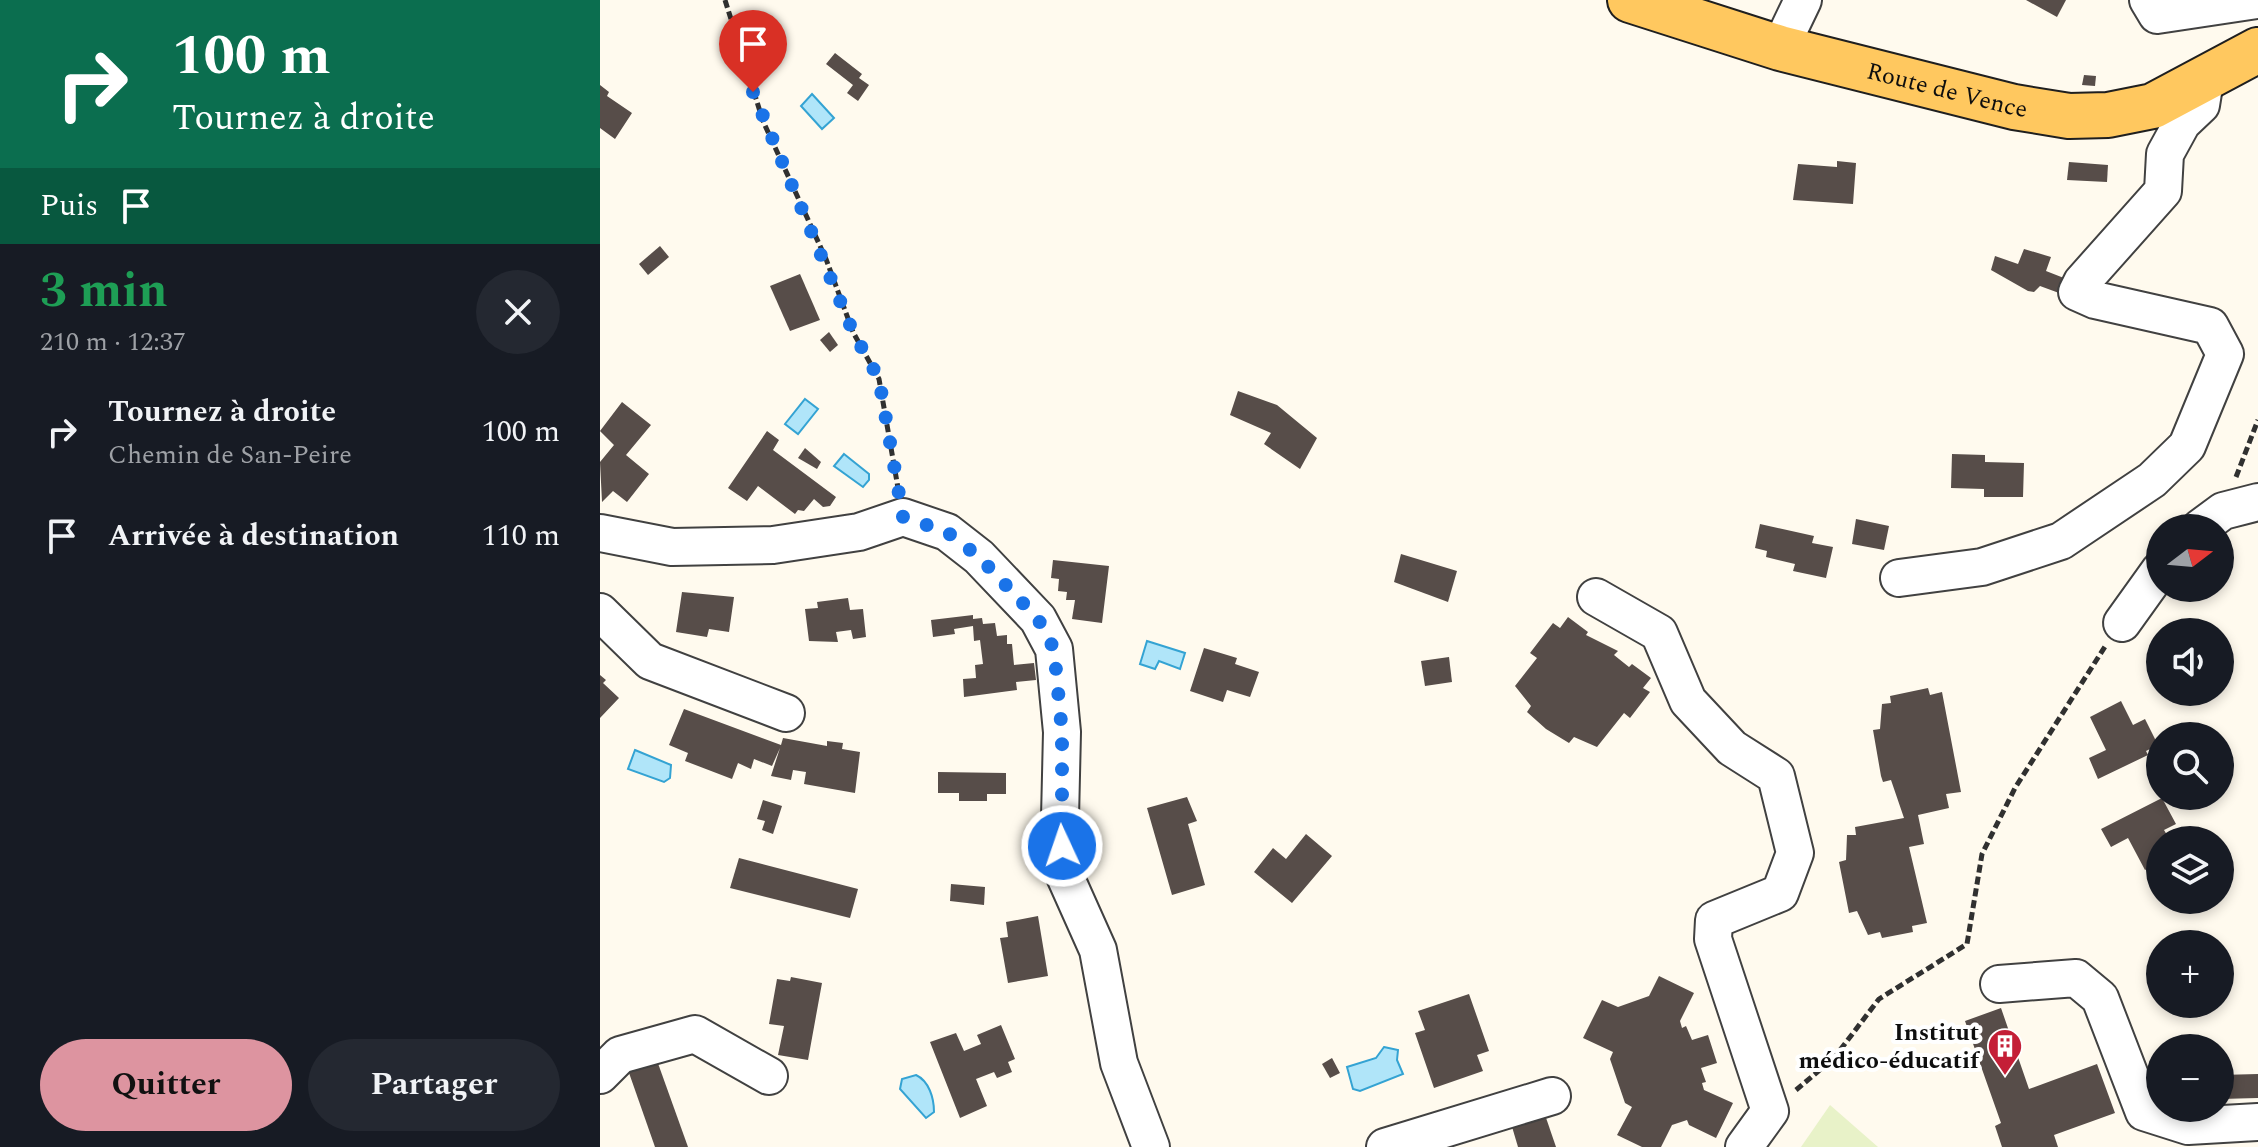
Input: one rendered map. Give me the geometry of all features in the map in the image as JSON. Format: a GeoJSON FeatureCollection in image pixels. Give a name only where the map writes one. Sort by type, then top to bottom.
{"type":"FeatureCollection","features":[{"type":"Feature","properties":{"kind":"main road","name":"Route de Vence"},"geometry":{"type":"LineString","coordinates":[[1630,0],[1780,48],[2014,107],[2069,116],[2108,115],[2153,106],[2258,50]]}},
{"type":"Feature","properties":{"kind":"street"},"geometry":{"type":"LineString","coordinates":[[1780,48],[1803,0]]}},
{"type":"Feature","properties":{"kind":"street"},"geometry":{"type":"LineString","coordinates":[[2148,0],[2157,15],[2256,0]]}},
{"type":"Feature","properties":{"kind":"street"},"geometry":{"type":"LineString","coordinates":[[1899,578],[1982,567],[2061,541],[2152,480],[2187,446],[2225,354],[2210,326],[2095,300],[2077,292],[2082,282],[2163,191],[2165,154],[2182,123],[2201,105],[2205,80]]}},
{"type":"Feature","properties":{"kind":"street"},"geometry":{"type":"LineString","coordinates":[[2227,514],[2258,502]]}},
{"type":"Feature","properties":{"kind":"street"},"geometry":{"type":"LineString","coordinates":[[600,533],[672,547],[773,545],[859,532],[903,517],[947,532],[979,557],[1038,619],[1054,649],[1062,732],[1060,818],[1064,874],[1098,950],[1119,1063],[1151,1147]]}},
{"type":"Feature","properties":{"kind":"street"},"geometry":{"type":"LineString","coordinates":[[2122,623],[2146,590]]}},
{"type":"Feature","properties":{"kind":"street"},"geometry":{"type":"LineString","coordinates":[[1596,597],[1659,633],[1688,701],[1732,748],[1776,776],[1795,853],[1780,893],[1714,920],[1713,939],[1770,1111],[1744,1147]]}},
{"type":"Feature","properties":{"kind":"street"},"geometry":{"type":"LineString","coordinates":[[600,612],[650,661],[786,713]]}},
{"type":"Feature","properties":{"kind":"street"},"geometry":{"type":"LineString","coordinates":[[1999,984],[2076,978],[2100,998],[2144,1112],[2188,1126],[2258,1122]]}},
{"type":"Feature","properties":{"kind":"street"},"geometry":{"type":"LineString","coordinates":[[600,1075],[620,1055],[695,1034],[769,1076]]}},
{"type":"Feature","properties":{"kind":"street"},"geometry":{"type":"LineString","coordinates":[[1385,1147],[1552,1096]]}},
{"type":"Feature","properties":{"kind":"path"},"geometry":{"type":"LineString","coordinates":[[725,0],[763,121],[826,259],[853,332],[879,379],[903,517]]}},
{"type":"Feature","properties":{"kind":"path"},"geometry":{"type":"LineString","coordinates":[[2214,514],[2258,420]]}},
{"type":"Feature","properties":{"kind":"path"},"geometry":{"type":"LineString","coordinates":[[1770,1111],[1834,1058],[1879,999],[1967,944],[1982,854],[2015,788],[2122,623]]}},
{"type":"Feature","properties":{"kind":"green space"},"geometry":{"type":"Polygon","coordinates":[[[1830,1105],[1878,1147],[1801,1147],[1830,1105]]]}},
{"type":"Feature","properties":{"kind":"water"},"geometry":{"type":"Polygon","coordinates":[[[812,94],[834,118],[822,129],[801,106],[812,94]]]}},
{"type":"Feature","properties":{"kind":"water"},"geometry":{"type":"Polygon","coordinates":[[[805,399],[818,409],[798,434],[785,424],[805,399]]]}},
{"type":"Feature","properties":{"kind":"water"},"geometry":{"type":"Polygon","coordinates":[[[844,454],[869,474],[869,480],[863,487],[834,466],[844,454]]]}},
{"type":"Feature","properties":{"kind":"water"},"geometry":{"type":"Polygon","coordinates":[[[1147,641],[1185,653],[1180,669],[1159,661],[1155,669],[1140,664],[1147,641]]]}},
{"type":"Feature","properties":{"kind":"water"},"geometry":{"type":"Polygon","coordinates":[[[635,750],[671,765],[670,778],[664,782],[628,769],[635,750]]]}},
{"type":"Feature","properties":{"kind":"water"},"geometry":{"type":"Polygon","coordinates":[[[1384,1047],[1398,1050],[1397,1060],[1403,1074],[1360,1091],[1353,1089],[1347,1067],[1376,1058],[1384,1047]]]}},
{"type":"Feature","properties":{"kind":"water"},"geometry":{"type":"Polygon","coordinates":[[[916,1075],[930,1090],[933,1101],[934,1112],[926,1118],[900,1089],[902,1079],[916,1075]]]}},
{"type":"Feature","properties":{"kind":"building"},"geometry":{"type":"Polygon","coordinates":[[[2026,0],[2066,0],[2057,17],[2026,0]]]}},
{"type":"Feature","properties":{"kind":"building"},"geometry":{"type":"Polygon","coordinates":[[[835,53],[862,74],[859,78],[869,85],[858,101],[847,93],[853,85],[826,64],[835,53]]]}},
{"type":"Feature","properties":{"kind":"building"},"geometry":{"type":"Polygon","coordinates":[[[2084,75],[2096,76],[2095,86],[2082,85],[2084,75]]]}},
{"type":"Feature","properties":{"kind":"building"},"geometry":{"type":"Polygon","coordinates":[[[600,85],[609,92],[607,96],[632,113],[615,139],[600,128],[600,85]]]}},
{"type":"Feature","properties":{"kind":"building"},"geometry":{"type":"Polygon","coordinates":[[[1837,161],[1856,163],[1853,204],[1793,200],[1798,164],[1837,167],[1837,161]]]}},
{"type":"Feature","properties":{"kind":"building"},"geometry":{"type":"Polygon","coordinates":[[[2069,162],[2108,165],[2107,182],[2067,180],[2069,162]]]}},
{"type":"Feature","properties":{"kind":"building"},"geometry":{"type":"Polygon","coordinates":[[[660,246],[669,257],[648,275],[639,264],[660,246]]]}},
{"type":"Feature","properties":{"kind":"building"},"geometry":{"type":"Polygon","coordinates":[[[2024,249],[2051,257],[2046,271],[2069,280],[2059,293],[2040,286],[2034,292],[2028,291],[1991,270],[1995,256],[2018,264],[2024,249]]]}},
{"type":"Feature","properties":{"kind":"building"},"geometry":{"type":"Polygon","coordinates":[[[800,274],[820,320],[790,331],[770,286],[800,274]]]}},
{"type":"Feature","properties":{"kind":"building"},"geometry":{"type":"Polygon","coordinates":[[[829,332],[838,345],[830,352],[820,340],[829,332]]]}},
{"type":"Feature","properties":{"kind":"building"},"geometry":{"type":"Polygon","coordinates":[[[1238,391],[1277,405],[1317,438],[1300,469],[1264,444],[1271,433],[1230,415],[1238,391]]]}},
{"type":"Feature","properties":{"kind":"building"},"geometry":{"type":"Polygon","coordinates":[[[622,402],[651,425],[626,455],[649,474],[627,502],[613,491],[602,502],[600,462],[614,445],[600,431],[622,402]]]}},
{"type":"Feature","properties":{"kind":"building"},"geometry":{"type":"Polygon","coordinates":[[[767,431],[779,440],[773,450],[836,497],[830,506],[823,507],[814,499],[804,511],[798,510],[795,514],[758,486],[747,501],[728,488],[767,431]]]}},
{"type":"Feature","properties":{"kind":"building"},"geometry":{"type":"Polygon","coordinates":[[[805,448],[821,462],[817,469],[798,458],[805,448]]]}},
{"type":"Feature","properties":{"kind":"building"},"geometry":{"type":"Polygon","coordinates":[[[1952,454],[1985,455],[1985,462],[2024,463],[2023,497],[1984,497],[1984,489],[1951,488],[1952,454]]]}},
{"type":"Feature","properties":{"kind":"building"},"geometry":{"type":"Polygon","coordinates":[[[1856,519],[1889,526],[1884,550],[1852,544],[1856,519]]]}},
{"type":"Feature","properties":{"kind":"building"},"geometry":{"type":"Polygon","coordinates":[[[1760,524],[1814,536],[1812,543],[1833,547],[1826,578],[1793,571],[1795,564],[1766,557],[1767,551],[1755,548],[1760,524]]]}},
{"type":"Feature","properties":{"kind":"building"},"geometry":{"type":"Polygon","coordinates":[[[1401,554],[1457,571],[1448,602],[1394,582],[1401,554]]]}},
{"type":"Feature","properties":{"kind":"building"},"geometry":{"type":"Polygon","coordinates":[[[1053,560],[1109,566],[1102,623],[1072,619],[1075,600],[1066,600],[1067,592],[1058,591],[1059,579],[1051,578],[1053,560]]]}},
{"type":"Feature","properties":{"kind":"building"},"geometry":{"type":"Polygon","coordinates":[[[682,592],[734,597],[729,632],[709,629],[707,637],[676,632],[682,592]]]}},
{"type":"Feature","properties":{"kind":"building"},"geometry":{"type":"Polygon","coordinates":[[[848,598],[850,610],[863,609],[866,637],[853,639],[851,630],[836,632],[838,642],[809,641],[805,609],[818,608],[817,602],[848,598]]]}},
{"type":"Feature","properties":{"kind":"building"},"geometry":{"type":"Polygon","coordinates":[[[973,615],[973,619],[982,618],[983,624],[995,623],[997,636],[1007,635],[1007,644],[1012,644],[1014,665],[1034,663],[1036,680],[1016,682],[1017,690],[964,697],[963,679],[976,678],[975,665],[983,664],[980,640],[974,641],[973,626],[954,629],[955,634],[933,637],[931,620],[973,615]]]}},
{"type":"Feature","properties":{"kind":"building"},"geometry":{"type":"Polygon","coordinates":[[[1568,617],[1588,632],[1586,635],[1618,651],[1614,655],[1629,667],[1632,664],[1651,678],[1643,688],[1650,692],[1630,718],[1624,713],[1597,747],[1574,737],[1569,743],[1546,729],[1527,712],[1531,706],[1515,686],[1537,658],[1530,653],[1553,623],[1560,628],[1568,617]]]}},
{"type":"Feature","properties":{"kind":"building"},"geometry":{"type":"Polygon","coordinates":[[[1204,648],[1237,658],[1235,664],[1259,672],[1250,697],[1227,690],[1223,702],[1190,691],[1204,648]]]}},
{"type":"Feature","properties":{"kind":"building"},"geometry":{"type":"Polygon","coordinates":[[[1449,657],[1452,682],[1425,686],[1421,661],[1449,657]]]}},
{"type":"Feature","properties":{"kind":"building"},"geometry":{"type":"Polygon","coordinates":[[[600,675],[606,680],[603,683],[619,698],[600,718],[600,675]]]}},
{"type":"Feature","properties":{"kind":"building"},"geometry":{"type":"Polygon","coordinates":[[[1928,688],[1930,695],[1942,692],[1961,792],[1946,794],[1949,808],[1918,815],[1924,844],[1909,847],[1927,923],[1912,926],[1913,932],[1882,938],[1880,932],[1868,935],[1857,911],[1849,913],[1839,862],[1846,860],[1847,835],[1856,835],[1855,827],[1904,818],[1891,780],[1883,782],[1873,730],[1880,729],[1882,704],[1891,703],[1890,696],[1928,688]]]}},
{"type":"Feature","properties":{"kind":"building"},"geometry":{"type":"Polygon","coordinates":[[[2121,701],[2133,725],[2145,719],[2146,722],[2146,756],[2098,779],[2089,758],[2106,750],[2090,717],[2121,701]]]}},
{"type":"Feature","properties":{"kind":"building"},"geometry":{"type":"Polygon","coordinates":[[[684,709],[781,745],[783,738],[827,746],[827,741],[843,743],[842,749],[860,752],[855,793],[804,784],[806,772],[793,770],[791,780],[771,776],[780,748],[772,766],[754,759],[751,769],[738,763],[732,779],[685,761],[688,753],[669,745],[684,709]]]}},
{"type":"Feature","properties":{"kind":"building"},"geometry":{"type":"Polygon","coordinates":[[[938,772],[1006,773],[1006,794],[987,794],[987,801],[959,801],[959,793],[938,793],[938,772]]]}},
{"type":"Feature","properties":{"kind":"building"},"geometry":{"type":"Polygon","coordinates":[[[1187,797],[1197,821],[1188,824],[1205,885],[1172,895],[1147,808],[1187,797]]]}},
{"type":"Feature","properties":{"kind":"building"},"geometry":{"type":"Polygon","coordinates":[[[763,800],[782,806],[773,834],[762,830],[765,821],[757,819],[763,800]]]}},
{"type":"Feature","properties":{"kind":"building"},"geometry":{"type":"Polygon","coordinates":[[[2146,806],[2146,810],[2168,810],[2176,824],[2146,826],[2145,870],[2128,838],[2111,847],[2101,829],[2146,806]]]}},
{"type":"Feature","properties":{"kind":"building"},"geometry":{"type":"Polygon","coordinates":[[[1306,834],[1332,856],[1292,903],[1254,872],[1273,848],[1286,859],[1306,834]]]}},
{"type":"Feature","properties":{"kind":"building"},"geometry":{"type":"Polygon","coordinates":[[[739,858],[858,889],[850,918],[730,888],[739,858]]]}},
{"type":"Feature","properties":{"kind":"building"},"geometry":{"type":"Polygon","coordinates":[[[951,884],[985,887],[984,905],[950,901],[951,884]]]}},
{"type":"Feature","properties":{"kind":"building"},"geometry":{"type":"Polygon","coordinates":[[[1038,916],[1048,976],[1008,983],[1000,938],[1008,937],[1006,922],[1038,916]]]}},
{"type":"Feature","properties":{"kind":"building"},"geometry":{"type":"Polygon","coordinates":[[[1659,976],[1694,993],[1680,1021],[1682,1028],[1686,1026],[1692,1040],[1708,1035],[1717,1063],[1701,1068],[1706,1082],[1702,1083],[1704,1090],[1733,1103],[1716,1138],[1689,1125],[1687,1120],[1672,1125],[1661,1147],[1642,1147],[1617,1135],[1632,1107],[1625,1103],[1610,1059],[1613,1052],[1583,1038],[1602,1000],[1618,1007],[1649,996],[1659,976]]]}},
{"type":"Feature","properties":{"kind":"building"},"geometry":{"type":"Polygon","coordinates":[[[791,977],[822,983],[808,1060],[778,1055],[784,1026],[769,1024],[777,979],[790,981],[791,977]]]}},
{"type":"Feature","properties":{"kind":"building"},"geometry":{"type":"Polygon","coordinates":[[[1469,994],[1489,1051],[1477,1055],[1483,1071],[1434,1088],[1415,1033],[1425,1030],[1418,1011],[1469,994]]]}},
{"type":"Feature","properties":{"kind":"building","name":"Institut médico-éducatif"},"geometry":{"type":"Polygon","coordinates":[[[2001,1008],[2029,1089],[2097,1064],[2115,1113],[2054,1135],[2058,1147],[2002,1147],[1995,1126],[2001,1123],[1965,1021],[2001,1008]]]}},
{"type":"Feature","properties":{"kind":"building"},"geometry":{"type":"Polygon","coordinates":[[[1001,1025],[1015,1059],[1008,1062],[1012,1072],[997,1078],[994,1072],[976,1079],[987,1106],[960,1118],[930,1042],[956,1033],[964,1051],[981,1044],[977,1035],[1001,1025]]]}},
{"type":"Feature","properties":{"kind":"building"},"geometry":{"type":"Polygon","coordinates":[[[655,1055],[688,1147],[655,1147],[628,1070],[655,1055]]]}},
{"type":"Feature","properties":{"kind":"building"},"geometry":{"type":"Polygon","coordinates":[[[1332,1058],[1340,1073],[1330,1078],[1322,1064],[1332,1058]]]}},
{"type":"Feature","properties":{"kind":"building"},"geometry":{"type":"Polygon","coordinates":[[[2258,1074],[2258,1098],[2234,1099],[2234,1075],[2258,1074]]]}},
{"type":"Feature","properties":{"kind":"building"},"geometry":{"type":"Polygon","coordinates":[[[1543,1109],[1556,1147],[1518,1147],[1510,1120],[1543,1109]]]}},
{"type":"Feature","properties":{"kind":"place","name":"Institut médico-éducatif"},"geometry":{"type":"Point","coordinates":[2005,1077]}},
{"type":"Feature","properties":{"kind":"route"},"geometry":{"type":"LineString","coordinates":[[753,92],[763,121],[826,259],[853,332],[879,379],[903,517],[947,532],[979,557],[1038,619],[1054,649],[1062,732],[1062,846]]}}]}
